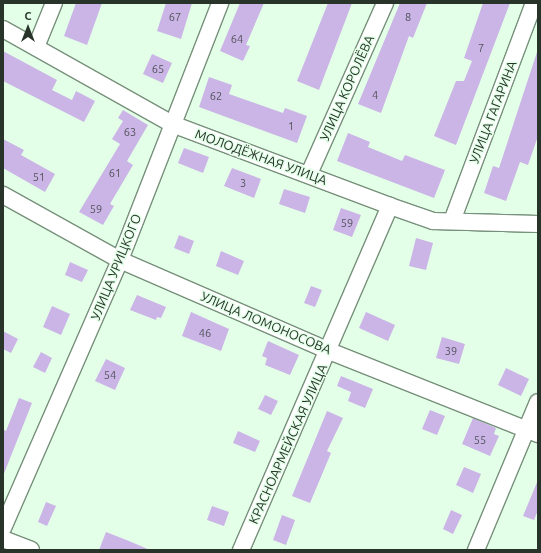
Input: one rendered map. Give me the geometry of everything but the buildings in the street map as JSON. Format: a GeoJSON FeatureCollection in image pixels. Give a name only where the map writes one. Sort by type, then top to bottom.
{"type":"FeatureCollection","features":[{"type":"Feature","properties":{"kind":"street"},"geometry":{"type":"LineString","coordinates":[[36,47],[54,3]]}},
{"type":"Feature","properties":{"kind":"street","name":"УЛИЦА УРИЦКОГО"},"geometry":{"type":"LineString","coordinates":[[3,528],[120,260],[220,3]]}},
{"type":"Feature","properties":{"kind":"street","name":"УЛИЦА КОРОЛЁВА"},"geometry":{"type":"LineString","coordinates":[[309,174],[385,3]]}},
{"type":"Feature","properties":{"kind":"street","name":"УЛИЦА ГАГАРИНА"},"geometry":{"type":"LineString","coordinates":[[452,221],[534,3]]}},
{"type":"Feature","properties":{"kind":"street","name":"МОЛОДЁЖНАЯ УЛИЦА"},"geometry":{"type":"LineString","coordinates":[[3,29],[172,124],[309,174],[390,206],[433,221],[538,224]]}},
{"type":"Feature","properties":{"kind":"street","name":"УЛИЦА ЛОМОНОСОВА"},"geometry":{"type":"LineString","coordinates":[[3,195],[120,260],[329,351],[533,431]]}},
{"type":"Feature","properties":{"kind":"street","name":"КРАСНОАРМЕЙСКАЯ УЛИЦА"},"geometry":{"type":"LineString","coordinates":[[241,550],[329,351],[390,206]]}},
{"type":"Feature","properties":{"kind":"street"},"geometry":{"type":"LineString","coordinates":[[476,550],[533,431],[538,402]]}},
{"type":"Feature","properties":{"kind":"street"},"geometry":{"type":"LineString","coordinates":[[3,539],[31,550]]}}]}
